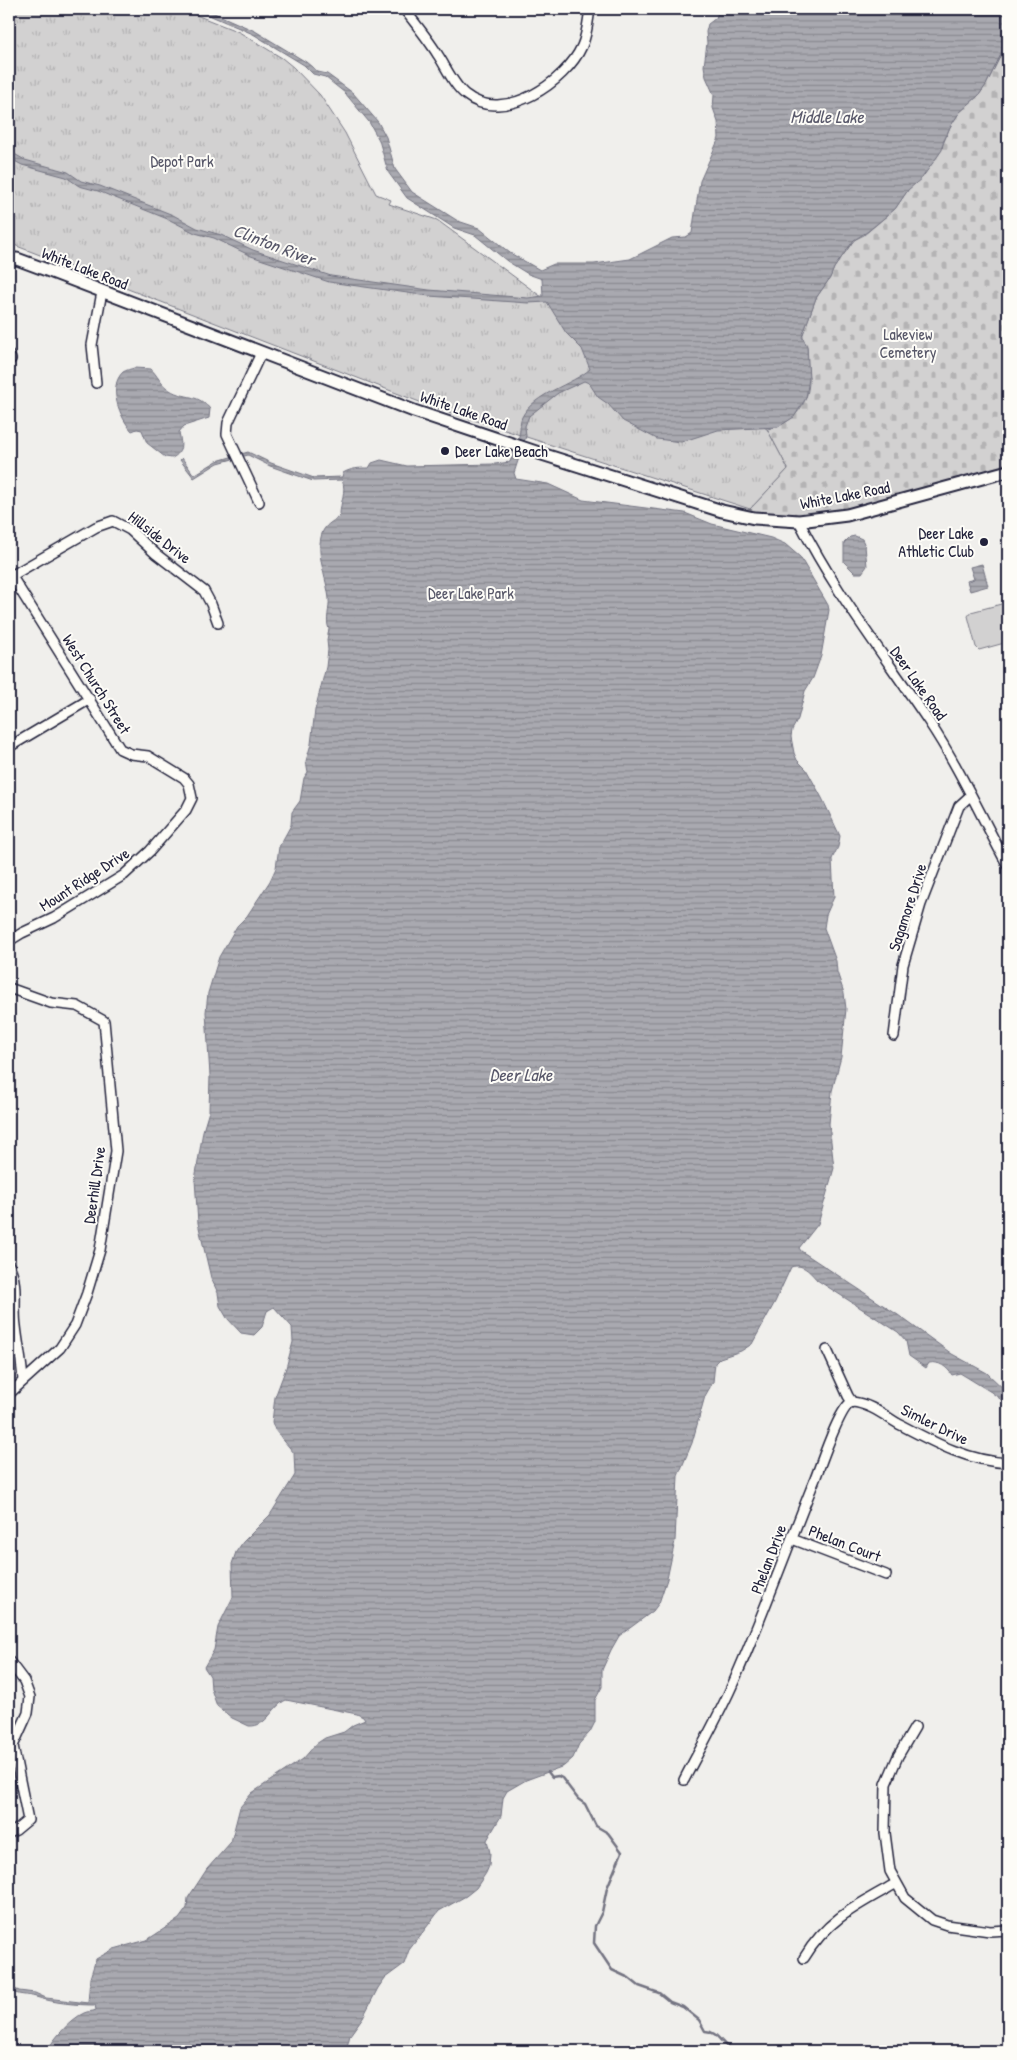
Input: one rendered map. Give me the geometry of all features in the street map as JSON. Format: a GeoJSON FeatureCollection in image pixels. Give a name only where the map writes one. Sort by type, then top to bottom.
{"type":"FeatureCollection","features":[{"type":"Feature","properties":{"kind":"street"},"geometry":{"type":"LineString","coordinates":[[404,9],[427,38],[465,95],[477,102],[490,105],[503,105],[536,93],[549,86],[561,75],[582,46],[590,9]]}},
{"type":"Feature","properties":{"kind":"street","name":"White Lake Road"},"geometry":{"type":"LineString","coordinates":[[9,260],[17,259],[414,411],[722,511],[754,518],[799,521],[847,515],[1008,472]]}},
{"type":"Feature","properties":{"kind":"street"},"geometry":{"type":"LineString","coordinates":[[96,383],[92,345],[102,292]]}},
{"type":"Feature","properties":{"kind":"street"},"geometry":{"type":"LineString","coordinates":[[259,502],[226,434],[228,424],[261,353]]}},
{"type":"Feature","properties":{"kind":"street","name":"Hillside Drive"},"geometry":{"type":"LineString","coordinates":[[10,574],[96,526],[113,521],[130,530],[156,554],[204,591],[218,623]]}},
{"type":"Feature","properties":{"kind":"street","name":"Deer Lake Road"},"geometry":{"type":"LineString","coordinates":[[799,521],[812,548],[858,622],[930,723],[1008,866]]}},
{"type":"Feature","properties":{"kind":"street","name":"West Church Street"},"geometry":{"type":"LineString","coordinates":[[10,574],[120,749],[132,754],[148,756],[186,780]]}},
{"type":"Feature","properties":{"kind":"street"},"geometry":{"type":"LineString","coordinates":[[9,746],[90,699]]}},
{"type":"Feature","properties":{"kind":"street","name":"Mount Ridge Drive"},"geometry":{"type":"LineString","coordinates":[[9,941],[54,918],[136,865],[186,810],[192,798],[189,784],[186,780]]}},
{"type":"Feature","properties":{"kind":"street","name":"Sagamore Drive"},"geometry":{"type":"LineString","coordinates":[[894,1036],[903,966],[921,904],[959,806],[970,796]]}},
{"type":"Feature","properties":{"kind":"street","name":"Deerhill Drive"},"geometry":{"type":"LineString","coordinates":[[9,988],[52,1003],[78,1006],[104,1021],[116,1151],[100,1250],[75,1325],[60,1348],[9,1394]]}},
{"type":"Feature","properties":{"kind":"street"},"geometry":{"type":"LineString","coordinates":[[9,1265],[14,1273],[16,1326],[21,1352],[23,1381]]}},
{"type":"Feature","properties":{"kind":"street"},"geometry":{"type":"LineString","coordinates":[[827,1350],[852,1402]]}},
{"type":"Feature","properties":{"kind":"street","name":"Simler Drive"},"geometry":{"type":"LineString","coordinates":[[852,1402],[858,1402],[873,1409],[962,1455],[980,1460],[1008,1463]]}},
{"type":"Feature","properties":{"kind":"street","name":"Phelan Drive"},"geometry":{"type":"LineString","coordinates":[[684,1780],[734,1682],[777,1582],[792,1538],[838,1424],[847,1404],[852,1402]]}},
{"type":"Feature","properties":{"kind":"street","name":"Phelan Court"},"geometry":{"type":"LineString","coordinates":[[792,1538],[886,1575]]}},
{"type":"Feature","properties":{"kind":"street"},"geometry":{"type":"LineString","coordinates":[[9,1661],[24,1681],[30,1697],[28,1713],[14,1746],[28,1820],[9,1833]]}},
{"type":"Feature","properties":{"kind":"street"},"geometry":{"type":"LineString","coordinates":[[915,1727],[898,1756],[886,1784],[885,1833],[890,1871],[904,1898],[932,1920],[947,1925],[990,1931],[1008,1930]]}},
{"type":"Feature","properties":{"kind":"street"},"geometry":{"type":"LineString","coordinates":[[804,1958],[813,1943],[838,1917],[896,1884]]}},
{"type":"Feature","properties":{"kind":"green space","name":"Depot Park"},"geometry":{"type":"Polygon","coordinates":[[[9,9],[181,9],[239,32],[282,58],[320,95],[345,133],[376,194],[391,200],[389,204],[437,220],[539,295],[767,429],[788,469],[750,509],[430,406],[9,243],[9,9]]]}},
{"type":"Feature","properties":{"kind":"green space","name":"Lakeview Cemetery"},"geometry":{"type":"Polygon","coordinates":[[[1006,45],[1008,46],[1008,467],[823,515],[788,518],[763,516],[750,509],[788,469],[767,429],[776,427],[791,418],[806,398],[809,378],[807,350],[803,333],[816,298],[854,240],[864,235],[895,209],[908,190],[939,154],[950,127],[959,113],[979,95],[986,85],[1006,45]]]}},
{"type":"Feature","properties":{"kind":"green space"},"geometry":{"type":"Polygon","coordinates":[[[1005,603],[1008,604],[1008,642],[979,650],[976,647],[968,616],[971,612],[1005,603]]]}},
{"type":"Feature","properties":{"kind":"water","name":"Deer Lake"},"geometry":{"type":"Polygon","coordinates":[[[195,9],[205,9],[255,31],[306,62],[318,72],[327,74],[353,93],[378,122],[386,137],[395,169],[412,192],[458,221],[479,228],[510,253],[540,270],[554,264],[594,264],[630,259],[672,238],[686,237],[692,233],[700,181],[719,138],[718,122],[713,108],[714,95],[706,77],[704,66],[708,24],[716,18],[719,9],[1008,9],[1008,40],[986,85],[979,95],[959,113],[950,127],[942,150],[922,178],[908,190],[895,209],[854,240],[816,298],[802,337],[807,346],[809,378],[806,398],[794,417],[778,427],[718,430],[681,442],[657,439],[623,421],[608,404],[598,397],[589,383],[584,381],[558,393],[529,416],[525,426],[526,436],[514,473],[516,479],[548,484],[583,500],[685,513],[712,524],[771,538],[785,544],[800,557],[828,605],[829,610],[821,656],[813,678],[805,691],[791,737],[797,760],[806,769],[840,836],[838,847],[832,859],[834,897],[826,915],[824,928],[836,961],[846,1009],[841,1057],[832,1091],[829,1124],[834,1168],[818,1224],[799,1248],[952,1354],[987,1373],[1008,1393],[1008,1405],[960,1373],[952,1375],[948,1369],[936,1363],[929,1363],[926,1368],[909,1356],[906,1341],[898,1332],[817,1280],[803,1267],[791,1267],[775,1302],[752,1344],[741,1351],[720,1358],[715,1363],[713,1382],[705,1396],[692,1443],[678,1476],[675,1541],[667,1579],[659,1603],[653,1611],[619,1636],[611,1650],[602,1670],[602,1687],[595,1700],[595,1722],[590,1732],[579,1744],[573,1758],[564,1766],[526,1780],[507,1791],[503,1798],[501,1816],[487,1840],[490,1853],[489,1866],[486,1873],[476,1888],[466,1896],[439,1911],[409,1950],[404,1964],[385,1978],[363,2017],[350,2035],[346,2051],[47,2051],[58,2035],[69,2024],[84,2013],[96,2010],[95,2005],[58,2002],[19,1994],[9,1990],[9,1986],[19,1991],[35,1993],[46,1998],[88,2003],[90,1978],[96,1959],[114,1949],[147,1940],[179,1919],[187,1908],[188,1898],[207,1869],[231,1842],[240,1807],[252,1793],[303,1759],[316,1744],[325,1738],[344,1732],[353,1725],[365,1720],[357,1714],[286,1700],[261,1723],[249,1726],[232,1718],[217,1706],[211,1689],[210,1676],[204,1667],[214,1650],[218,1627],[233,1597],[232,1564],[236,1552],[243,1542],[270,1515],[295,1475],[294,1453],[275,1430],[272,1422],[275,1397],[293,1342],[292,1327],[274,1307],[267,1311],[262,1327],[254,1335],[241,1333],[227,1318],[220,1306],[218,1293],[211,1278],[198,1223],[195,1180],[203,1131],[209,1111],[210,1076],[206,1012],[208,993],[219,957],[237,926],[247,916],[270,881],[276,868],[279,847],[291,825],[292,812],[300,801],[304,778],[308,772],[306,761],[311,744],[315,710],[326,667],[328,650],[329,629],[327,622],[329,599],[320,556],[321,539],[325,528],[340,515],[344,492],[343,484],[342,480],[313,481],[270,466],[248,455],[218,463],[194,478],[180,460],[182,458],[194,475],[217,461],[248,452],[271,463],[314,478],[342,477],[346,471],[369,468],[372,463],[381,460],[407,466],[510,462],[520,434],[522,417],[528,409],[544,395],[590,369],[582,349],[566,333],[547,302],[528,303],[429,296],[329,282],[251,256],[214,238],[195,233],[170,220],[98,191],[79,186],[66,177],[22,165],[9,158],[9,151],[25,160],[68,172],[81,181],[100,186],[173,215],[197,228],[221,235],[253,250],[331,276],[429,290],[528,298],[543,296],[542,279],[528,274],[507,261],[475,235],[454,228],[407,198],[388,172],[379,140],[369,122],[345,93],[325,77],[313,74],[304,65],[253,34],[195,9]]]}},
{"type":"Feature","properties":{"kind":"water"},"geometry":{"type":"Polygon","coordinates":[[[134,368],[151,369],[167,388],[178,394],[200,400],[210,409],[209,418],[184,426],[179,432],[180,450],[172,458],[165,457],[147,443],[142,430],[132,431],[120,411],[116,394],[118,378],[123,372],[134,368]]]}},
{"type":"Feature","properties":{"kind":"water"},"geometry":{"type":"Polygon","coordinates":[[[855,536],[862,539],[865,546],[867,566],[862,573],[855,573],[844,562],[844,543],[850,537],[855,536]]]}},
{"type":"Feature","properties":{"kind":"water"},"geometry":{"type":"Polygon","coordinates":[[[982,564],[988,586],[970,591],[967,581],[974,579],[970,567],[982,564]]]}},
{"type":"Feature","properties":{"kind":"waterway"},"geometry":{"type":"LineString","coordinates":[[548,1772],[552,1777],[558,1776],[562,1778],[578,1799],[585,1804],[596,1826],[608,1833],[622,1852],[607,1888],[602,1912],[595,1926],[594,1943],[612,1970],[629,1978],[639,1986],[659,1993],[670,2002],[683,2007],[699,2020],[705,2031],[714,2034],[727,2047],[735,2051]]}},
{"type":"Feature","properties":{"kind":"place","name":"Deer Lake Beach"},"geometry":{"type":"Point","coordinates":[445,451]}},
{"type":"Feature","properties":{"kind":"place","name":"Deer Lake Athletic Club"},"geometry":{"type":"Point","coordinates":[984,542]}},
{"type":"Feature","properties":{"kind":"water label","name":"Middle Lake"},"geometry":{"type":"Point","coordinates":[827,117]}},
{"type":"Feature","properties":{"kind":"water label","name":"Clinton River"},"geometry":{"type":"Point","coordinates":[274,245]}},
{"type":"Feature","properties":{"kind":"park label","name":"Deer Lake Park"},"geometry":{"type":"Point","coordinates":[471,593]}}]}
